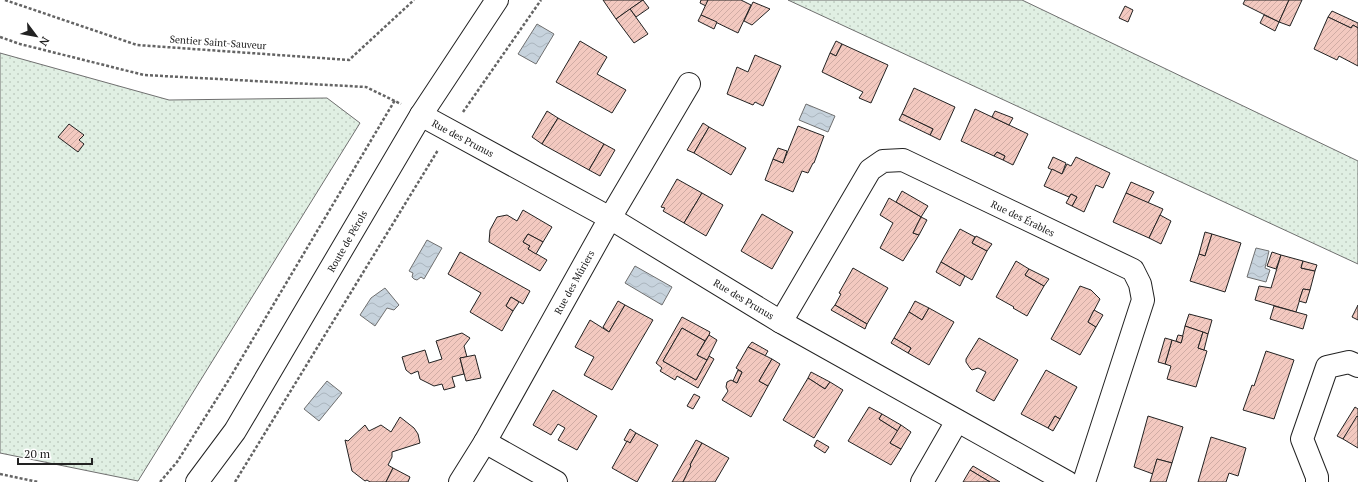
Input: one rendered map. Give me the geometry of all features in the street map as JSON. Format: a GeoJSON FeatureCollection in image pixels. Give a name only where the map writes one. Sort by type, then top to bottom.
{"type":"FeatureCollection","features":[{"type":"Feature","properties":{"kind":"street","name":"Route de Pérols"},"geometry":{"type":"LineString","coordinates":[[197,482],[235,431],[421,115],[497,0]]}},
{"type":"Feature","properties":{"kind":"street","name":"Rue des Mûriers"},"geometry":{"type":"LineString","coordinates":[[460,482],[485,442],[610,218],[689,84]]}},
{"type":"Feature","properties":{"kind":"street","name":"Rue des Prunus"},"geometry":{"type":"LineString","coordinates":[[421,115],[610,218],[782,322],[1067,482]]}},
{"type":"Feature","properties":{"kind":"street","name":"Rue des Érables"},"geometry":{"type":"LineString","coordinates":[[782,322],[870,170],[883,161],[903,160],[1133,270],[1140,284],[1142,300],[1084,482]]}},
{"type":"Feature","properties":{"kind":"street"},"geometry":{"type":"LineString","coordinates":[[1317,482],[1317,477],[1302,439],[1327,367],[1349,362],[1358,366]]}},
{"type":"Feature","properties":{"kind":"street"},"geometry":{"type":"LineString","coordinates":[[922,482],[957,421]]}},
{"type":"Feature","properties":{"kind":"street"},"geometry":{"type":"LineString","coordinates":[[485,442],[556,482]]}},
{"type":"Feature","properties":{"kind":"path","name":"Sentier Saint-Sauveur"},"geometry":{"type":"LineString","coordinates":[[5,0],[137,44],[349,60],[414,0]]}},
{"type":"Feature","properties":{"kind":"path"},"geometry":{"type":"LineString","coordinates":[[235,482],[450,131],[541,0]]}},
{"type":"Feature","properties":{"kind":"path"},"geometry":{"type":"LineString","coordinates":[[0,37],[20,44],[144,75],[366,87],[395,100],[421,115]]}},
{"type":"Feature","properties":{"kind":"path"},"geometry":{"type":"LineString","coordinates":[[160,482],[177,462],[228,381],[395,100]]}},
{"type":"Feature","properties":{"kind":"path"},"geometry":{"type":"LineString","coordinates":[[0,474],[38,482]]}},
{"type":"Feature","properties":{"kind":"green space"},"geometry":{"type":"Polygon","coordinates":[[[788,0],[1022,0],[1358,161],[1358,264],[788,0]]]}},
{"type":"Feature","properties":{"kind":"green space"},"geometry":{"type":"Polygon","coordinates":[[[0,53],[169,100],[327,98],[360,123],[138,481],[0,453],[0,53]]]}},
{"type":"Feature","properties":{"kind":"water"},"geometry":{"type":"Polygon","coordinates":[[[537,24],[554,34],[536,64],[518,54],[537,24]]]}},
{"type":"Feature","properties":{"kind":"water"},"geometry":{"type":"Polygon","coordinates":[[[806,104],[835,116],[828,132],[799,120],[806,104]]]}},
{"type":"Feature","properties":{"kind":"water"},"geometry":{"type":"Polygon","coordinates":[[[427,240],[442,248],[424,279],[421,277],[417,280],[412,277],[413,273],[409,271],[427,240]]]}},
{"type":"Feature","properties":{"kind":"water"},"geometry":{"type":"Polygon","coordinates":[[[1256,248],[1269,251],[1265,268],[1270,270],[1266,282],[1247,277],[1256,248]]]}},
{"type":"Feature","properties":{"kind":"water"},"geometry":{"type":"Polygon","coordinates":[[[635,266],[672,287],[662,305],[625,283],[635,266]]]}},
{"type":"Feature","properties":{"kind":"water"},"geometry":{"type":"Polygon","coordinates":[[[385,288],[399,305],[394,310],[387,308],[375,326],[360,315],[371,298],[385,288]]]}},
{"type":"Feature","properties":{"kind":"water"},"geometry":{"type":"Polygon","coordinates":[[[327,381],[342,393],[319,421],[304,409],[327,381]]]}},
{"type":"Feature","properties":{"kind":"building"},"geometry":{"type":"Polygon","coordinates":[[[603,0],[643,0],[616,19],[603,0]]]}},
{"type":"Feature","properties":{"kind":"building"},"geometry":{"type":"Polygon","coordinates":[[[643,0],[649,8],[636,17],[630,9],[643,0]]]}},
{"type":"Feature","properties":{"kind":"building"},"geometry":{"type":"Polygon","coordinates":[[[701,0],[708,0],[706,6],[700,3],[701,0]]]}},
{"type":"Feature","properties":{"kind":"building"},"geometry":{"type":"Polygon","coordinates":[[[708,0],[741,0],[751,5],[738,33],[701,15],[708,0]]]}},
{"type":"Feature","properties":{"kind":"building"},"geometry":{"type":"Polygon","coordinates":[[[1245,0],[1289,0],[1279,22],[1243,4],[1245,0]]]}},
{"type":"Feature","properties":{"kind":"building"},"geometry":{"type":"Polygon","coordinates":[[[1289,0],[1302,0],[1290,26],[1279,22],[1289,0]]]}},
{"type":"Feature","properties":{"kind":"building"},"geometry":{"type":"Polygon","coordinates":[[[753,2],[770,9],[752,25],[744,21],[753,2]]]}},
{"type":"Feature","properties":{"kind":"building"},"geometry":{"type":"Polygon","coordinates":[[[1125,6],[1133,10],[1128,22],[1119,18],[1125,6]]]}},
{"type":"Feature","properties":{"kind":"building"},"geometry":{"type":"Polygon","coordinates":[[[630,9],[648,34],[634,43],[616,19],[630,9]]]}},
{"type":"Feature","properties":{"kind":"building"},"geometry":{"type":"Polygon","coordinates":[[[1332,11],[1358,23],[1358,28],[1353,25],[1351,28],[1328,17],[1332,11]]]}},
{"type":"Feature","properties":{"kind":"building"},"geometry":{"type":"Polygon","coordinates":[[[701,15],[717,22],[714,29],[698,21],[701,15]]]}},
{"type":"Feature","properties":{"kind":"building"},"geometry":{"type":"Polygon","coordinates":[[[1264,15],[1279,22],[1275,31],[1260,23],[1264,15]]]}},
{"type":"Feature","properties":{"kind":"building"},"geometry":{"type":"Polygon","coordinates":[[[1328,17],[1351,28],[1353,25],[1358,28],[1358,66],[1339,56],[1337,60],[1314,49],[1328,17]]]}},
{"type":"Feature","properties":{"kind":"building"},"geometry":{"type":"Polygon","coordinates":[[[580,41],[607,57],[597,74],[626,90],[612,113],[556,82],[580,41]]]}},
{"type":"Feature","properties":{"kind":"building"},"geometry":{"type":"Polygon","coordinates":[[[836,41],[842,44],[836,56],[830,53],[836,41]]]}},
{"type":"Feature","properties":{"kind":"building"},"geometry":{"type":"Polygon","coordinates":[[[842,44],[888,65],[871,103],[859,98],[863,92],[822,72],[830,53],[836,56],[842,44]]]}},
{"type":"Feature","properties":{"kind":"building"},"geometry":{"type":"Polygon","coordinates":[[[755,55],[781,66],[763,106],[755,102],[753,105],[727,94],[737,67],[748,72],[755,55]]]}},
{"type":"Feature","properties":{"kind":"building"},"geometry":{"type":"Polygon","coordinates":[[[914,88],[955,107],[940,140],[930,135],[933,129],[902,114],[914,88]]]}},
{"type":"Feature","properties":{"kind":"building"},"geometry":{"type":"Polygon","coordinates":[[[975,109],[1028,134],[1013,165],[1003,160],[1005,156],[997,152],[994,156],[961,141],[975,109]]]}},
{"type":"Feature","properties":{"kind":"building"},"geometry":{"type":"Polygon","coordinates":[[[547,111],[558,118],[542,144],[532,137],[547,111]]]}},
{"type":"Feature","properties":{"kind":"building"},"geometry":{"type":"Polygon","coordinates":[[[995,111],[1013,118],[1009,125],[992,117],[995,111]]]}},
{"type":"Feature","properties":{"kind":"building"},"geometry":{"type":"Polygon","coordinates":[[[902,114],[933,129],[930,135],[899,120],[902,114]]]}},
{"type":"Feature","properties":{"kind":"building"},"geometry":{"type":"Polygon","coordinates":[[[558,118],[604,144],[589,170],[542,144],[558,118]]]}},
{"type":"Feature","properties":{"kind":"building"},"geometry":{"type":"Polygon","coordinates":[[[703,123],[709,127],[694,153],[687,150],[703,123]]]}},
{"type":"Feature","properties":{"kind":"building"},"geometry":{"type":"Polygon","coordinates":[[[69,124],[84,135],[79,140],[84,144],[78,152],[58,137],[69,124]]]}},
{"type":"Feature","properties":{"kind":"building"},"geometry":{"type":"Polygon","coordinates":[[[798,126],[824,136],[814,163],[808,173],[802,171],[793,192],[765,180],[773,159],[783,163],[798,126]]]}},
{"type":"Feature","properties":{"kind":"building"},"geometry":{"type":"Polygon","coordinates":[[[709,127],[746,148],[731,175],[694,153],[709,127]]]}},
{"type":"Feature","properties":{"kind":"building"},"geometry":{"type":"Polygon","coordinates":[[[604,144],[615,150],[600,176],[589,170],[604,144]]]}},
{"type":"Feature","properties":{"kind":"building"},"geometry":{"type":"Polygon","coordinates":[[[778,148],[787,151],[783,163],[773,159],[778,148]]]}},
{"type":"Feature","properties":{"kind":"building"},"geometry":{"type":"Polygon","coordinates":[[[997,152],[1005,156],[1003,160],[994,156],[997,152]]]}},
{"type":"Feature","properties":{"kind":"building"},"geometry":{"type":"Polygon","coordinates":[[[1053,157],[1066,163],[1062,174],[1048,168],[1053,157]]]}},
{"type":"Feature","properties":{"kind":"building"},"geometry":{"type":"Polygon","coordinates":[[[1076,157],[1110,173],[1103,188],[1096,185],[1084,212],[1072,206],[1077,197],[1071,194],[1069,197],[1044,186],[1052,169],[1062,174],[1067,164],[1071,166],[1076,157]]]}},
{"type":"Feature","properties":{"kind":"building"},"geometry":{"type":"Polygon","coordinates":[[[677,179],[702,193],[684,223],[663,211],[665,208],[661,207],[677,179]]]}},
{"type":"Feature","properties":{"kind":"building"},"geometry":{"type":"Polygon","coordinates":[[[1131,182],[1154,192],[1148,203],[1126,193],[1131,182]]]}},
{"type":"Feature","properties":{"kind":"building"},"geometry":{"type":"Polygon","coordinates":[[[902,191],[928,206],[921,217],[896,202],[902,191]]]}},
{"type":"Feature","properties":{"kind":"building"},"geometry":{"type":"Polygon","coordinates":[[[702,193],[723,205],[706,236],[684,223],[702,193]]]}},
{"type":"Feature","properties":{"kind":"building"},"geometry":{"type":"Polygon","coordinates":[[[1126,193],[1163,209],[1149,238],[1113,222],[1126,193]]]}},
{"type":"Feature","properties":{"kind":"building"},"geometry":{"type":"Polygon","coordinates":[[[1071,194],[1077,197],[1072,206],[1066,203],[1071,194]]]}},
{"type":"Feature","properties":{"kind":"building"},"geometry":{"type":"Polygon","coordinates":[[[889,198],[921,217],[913,233],[919,235],[903,261],[880,248],[893,223],[880,215],[889,198]]]}},
{"type":"Feature","properties":{"kind":"building"},"geometry":{"type":"Polygon","coordinates":[[[523,210],[552,227],[543,242],[528,234],[523,242],[530,246],[528,249],[547,260],[540,271],[489,242],[490,230],[497,217],[507,215],[517,221],[523,210]]]}},
{"type":"Feature","properties":{"kind":"building"},"geometry":{"type":"Polygon","coordinates":[[[762,214],[793,232],[772,269],[741,251],[762,214]]]}},
{"type":"Feature","properties":{"kind":"building"},"geometry":{"type":"Polygon","coordinates":[[[1160,215],[1171,221],[1161,244],[1149,238],[1160,215]]]}},
{"type":"Feature","properties":{"kind":"building"},"geometry":{"type":"Polygon","coordinates":[[[921,217],[927,220],[919,235],[913,233],[921,217]]]}},
{"type":"Feature","properties":{"kind":"building"},"geometry":{"type":"Polygon","coordinates":[[[960,229],[975,237],[972,243],[987,251],[972,280],[941,262],[960,229]]]}},
{"type":"Feature","properties":{"kind":"building"},"geometry":{"type":"Polygon","coordinates":[[[1205,232],[1212,234],[1205,256],[1199,254],[1205,232]]]}},
{"type":"Feature","properties":{"kind":"building"},"geometry":{"type":"Polygon","coordinates":[[[528,234],[543,242],[536,254],[528,249],[530,246],[523,242],[528,234]]]}},
{"type":"Feature","properties":{"kind":"building"},"geometry":{"type":"Polygon","coordinates":[[[1212,234],[1241,243],[1225,292],[1190,281],[1199,254],[1205,256],[1212,234]]]}},
{"type":"Feature","properties":{"kind":"building"},"geometry":{"type":"Polygon","coordinates":[[[976,236],[992,244],[987,251],[972,243],[976,236]]]}},
{"type":"Feature","properties":{"kind":"building"},"geometry":{"type":"Polygon","coordinates":[[[460,252],[530,291],[523,304],[511,297],[506,306],[513,311],[502,331],[470,312],[481,293],[448,274],[460,252]]]}},
{"type":"Feature","properties":{"kind":"building"},"geometry":{"type":"Polygon","coordinates":[[[1272,252],[1281,255],[1276,269],[1267,266],[1272,252]]]}},
{"type":"Feature","properties":{"kind":"building"},"geometry":{"type":"Polygon","coordinates":[[[1281,255],[1303,261],[1301,268],[1315,271],[1310,290],[1303,289],[1296,312],[1255,300],[1259,286],[1271,288],[1281,255]]]}},
{"type":"Feature","properties":{"kind":"building"},"geometry":{"type":"Polygon","coordinates":[[[1016,261],[1029,269],[1025,275],[1044,286],[1027,316],[996,297],[1016,261]]]}},
{"type":"Feature","properties":{"kind":"building"},"geometry":{"type":"Polygon","coordinates":[[[1303,261],[1317,265],[1315,271],[1301,268],[1303,261]]]}},
{"type":"Feature","properties":{"kind":"building"},"geometry":{"type":"Polygon","coordinates":[[[941,262],[965,276],[960,286],[936,272],[941,262]]]}},
{"type":"Feature","properties":{"kind":"building"},"geometry":{"type":"Polygon","coordinates":[[[853,268],[888,288],[867,324],[835,305],[841,294],[839,293],[853,268]]]}},
{"type":"Feature","properties":{"kind":"building"},"geometry":{"type":"Polygon","coordinates":[[[1029,269],[1049,279],[1044,286],[1025,275],[1029,269]]]}},
{"type":"Feature","properties":{"kind":"building"},"geometry":{"type":"Polygon","coordinates":[[[1080,286],[1091,290],[1100,299],[1088,322],[1096,327],[1080,355],[1051,339],[1080,286]]]}},
{"type":"Feature","properties":{"kind":"building"},"geometry":{"type":"Polygon","coordinates":[[[1303,289],[1310,290],[1306,303],[1299,301],[1303,289]]]}},
{"type":"Feature","properties":{"kind":"building"},"geometry":{"type":"Polygon","coordinates":[[[511,297],[519,302],[513,311],[506,306],[511,297]]]}},
{"type":"Feature","properties":{"kind":"building"},"geometry":{"type":"Polygon","coordinates":[[[618,301],[625,305],[609,332],[603,327],[618,301]]]}},
{"type":"Feature","properties":{"kind":"building"},"geometry":{"type":"Polygon","coordinates":[[[915,301],[929,308],[922,320],[909,312],[915,301]]]}},
{"type":"Feature","properties":{"kind":"building"},"geometry":{"type":"Polygon","coordinates":[[[625,305],[653,320],[612,390],[584,375],[594,357],[575,347],[590,320],[609,332],[625,305]]]}},
{"type":"Feature","properties":{"kind":"building"},"geometry":{"type":"Polygon","coordinates":[[[835,305],[867,324],[865,329],[831,310],[835,305]]]}},
{"type":"Feature","properties":{"kind":"building"},"geometry":{"type":"Polygon","coordinates":[[[1358,305],[1358,320],[1352,317],[1358,305]]]}},
{"type":"Feature","properties":{"kind":"building"},"geometry":{"type":"Polygon","coordinates":[[[1274,306],[1307,315],[1303,329],[1270,319],[1274,306]]]}},
{"type":"Feature","properties":{"kind":"building"},"geometry":{"type":"Polygon","coordinates":[[[929,308],[954,322],[929,365],[908,353],[911,348],[894,338],[909,312],[922,320],[929,308]]]}},
{"type":"Feature","properties":{"kind":"building"},"geometry":{"type":"Polygon","coordinates":[[[1094,310],[1103,315],[1096,327],[1088,322],[1094,310]]]}},
{"type":"Feature","properties":{"kind":"building"},"geometry":{"type":"Polygon","coordinates":[[[1189,314],[1212,320],[1208,334],[1185,326],[1189,314]]]}},
{"type":"Feature","properties":{"kind":"building"},"geometry":{"type":"Polygon","coordinates":[[[682,317],[710,332],[709,335],[705,341],[682,328],[663,361],[696,380],[709,356],[714,359],[698,388],[677,376],[675,380],[660,371],[662,368],[656,363],[682,317]]]}},
{"type":"Feature","properties":{"kind":"building"},"geometry":{"type":"Polygon","coordinates":[[[1185,326],[1203,332],[1198,348],[1207,351],[1196,387],[1167,379],[1171,366],[1165,364],[1172,340],[1181,343],[1185,326]]]}},
{"type":"Feature","properties":{"kind":"building"},"geometry":{"type":"Polygon","coordinates":[[[682,328],[705,341],[697,355],[707,360],[696,380],[663,361],[682,328]]]}},
{"type":"Feature","properties":{"kind":"building"},"geometry":{"type":"Polygon","coordinates":[[[1203,332],[1208,334],[1204,350],[1198,348],[1203,332]]]}},
{"type":"Feature","properties":{"kind":"building"},"geometry":{"type":"Polygon","coordinates":[[[462,333],[470,338],[464,346],[467,357],[460,358],[464,374],[452,377],[455,387],[444,390],[442,384],[434,386],[420,379],[418,371],[411,374],[406,370],[402,357],[425,350],[429,363],[442,359],[436,341],[462,333]]]}},
{"type":"Feature","properties":{"kind":"building"},"geometry":{"type":"Polygon","coordinates":[[[709,335],[717,340],[707,360],[697,355],[709,335]]]}},
{"type":"Feature","properties":{"kind":"building"},"geometry":{"type":"Polygon","coordinates":[[[1178,335],[1183,336],[1181,343],[1176,341],[1178,335]]]}},
{"type":"Feature","properties":{"kind":"building"},"geometry":{"type":"Polygon","coordinates":[[[894,338],[911,348],[908,353],[891,343],[894,338]]]}},
{"type":"Feature","properties":{"kind":"building"},"geometry":{"type":"Polygon","coordinates":[[[979,338],[1018,360],[994,401],[976,391],[986,372],[978,368],[972,370],[966,362],[966,359],[979,338]]]}},
{"type":"Feature","properties":{"kind":"building"},"geometry":{"type":"Polygon","coordinates":[[[1165,338],[1172,340],[1165,364],[1158,362],[1165,338]]]}},
{"type":"Feature","properties":{"kind":"building"},"geometry":{"type":"Polygon","coordinates":[[[752,342],[768,351],[765,356],[748,347],[752,342]]]}},
{"type":"Feature","properties":{"kind":"building"},"geometry":{"type":"Polygon","coordinates":[[[748,347],[772,359],[759,381],[768,386],[751,417],[722,400],[728,391],[726,387],[727,382],[731,380],[737,383],[742,372],[736,368],[748,347]]]}},
{"type":"Feature","properties":{"kind":"building"},"geometry":{"type":"Polygon","coordinates":[[[1266,351],[1294,360],[1274,419],[1243,410],[1252,385],[1254,386],[1266,351]]]}},
{"type":"Feature","properties":{"kind":"building"},"geometry":{"type":"Polygon","coordinates":[[[475,355],[481,378],[466,381],[460,358],[475,355]]]}},
{"type":"Feature","properties":{"kind":"building"},"geometry":{"type":"Polygon","coordinates":[[[772,359],[780,364],[768,386],[759,381],[772,359]]]}},
{"type":"Feature","properties":{"kind":"building"},"geometry":{"type":"Polygon","coordinates":[[[738,370],[742,372],[737,383],[733,381],[738,370]]]}},
{"type":"Feature","properties":{"kind":"building"},"geometry":{"type":"Polygon","coordinates":[[[1046,370],[1077,387],[1060,419],[1055,416],[1048,428],[1021,414],[1046,370]]]}},
{"type":"Feature","properties":{"kind":"building"},"geometry":{"type":"Polygon","coordinates":[[[811,372],[830,382],[825,389],[808,378],[811,372]]]}},
{"type":"Feature","properties":{"kind":"building"},"geometry":{"type":"Polygon","coordinates":[[[808,378],[825,389],[830,382],[843,390],[814,438],[783,420],[808,378]]]}},
{"type":"Feature","properties":{"kind":"building"},"geometry":{"type":"Polygon","coordinates":[[[553,390],[597,416],[577,450],[558,440],[565,428],[558,424],[551,435],[533,425],[553,390]]]}},
{"type":"Feature","properties":{"kind":"building"},"geometry":{"type":"Polygon","coordinates":[[[694,394],[700,397],[693,409],[687,406],[694,394]]]}},
{"type":"Feature","properties":{"kind":"building"},"geometry":{"type":"Polygon","coordinates":[[[869,407],[882,414],[879,419],[898,431],[890,443],[901,449],[891,465],[848,441],[869,407]]]}},
{"type":"Feature","properties":{"kind":"building"},"geometry":{"type":"Polygon","coordinates":[[[1355,407],[1358,409],[1358,417],[1343,439],[1337,436],[1355,407]]]}},
{"type":"Feature","properties":{"kind":"building"},"geometry":{"type":"Polygon","coordinates":[[[882,414],[901,425],[898,431],[879,419],[882,414]]]}},
{"type":"Feature","properties":{"kind":"building"},"geometry":{"type":"Polygon","coordinates":[[[1055,416],[1060,419],[1053,431],[1048,428],[1055,416]]]}},
{"type":"Feature","properties":{"kind":"building"},"geometry":{"type":"Polygon","coordinates":[[[1148,416],[1183,427],[1172,463],[1157,459],[1153,474],[1134,467],[1148,416]]]}},
{"type":"Feature","properties":{"kind":"building"},"geometry":{"type":"Polygon","coordinates":[[[1357,416],[1358,417],[1358,448],[1343,439],[1357,416]]]}},
{"type":"Feature","properties":{"kind":"building"},"geometry":{"type":"Polygon","coordinates":[[[400,417],[414,428],[418,434],[420,443],[392,452],[392,457],[388,465],[393,468],[386,482],[365,481],[352,471],[345,440],[348,441],[365,425],[369,431],[381,425],[391,432],[400,417]]]}},
{"type":"Feature","properties":{"kind":"building"},"geometry":{"type":"Polygon","coordinates":[[[901,425],[911,432],[901,449],[890,443],[901,425]]]}},
{"type":"Feature","properties":{"kind":"building"},"geometry":{"type":"Polygon","coordinates":[[[630,429],[636,433],[630,443],[624,440],[630,429]]]}},
{"type":"Feature","properties":{"kind":"building"},"geometry":{"type":"Polygon","coordinates":[[[636,433],[658,445],[637,482],[612,468],[627,441],[630,443],[636,433]]]}},
{"type":"Feature","properties":{"kind":"building"},"geometry":{"type":"Polygon","coordinates":[[[1211,437],[1246,448],[1238,476],[1229,473],[1226,482],[1198,482],[1211,437]]]}},
{"type":"Feature","properties":{"kind":"building"},"geometry":{"type":"Polygon","coordinates":[[[696,440],[702,443],[683,482],[672,482],[696,440]]]}},
{"type":"Feature","properties":{"kind":"building"},"geometry":{"type":"Polygon","coordinates":[[[817,440],[829,447],[825,453],[814,446],[817,440]]]}},
{"type":"Feature","properties":{"kind":"building"},"geometry":{"type":"Polygon","coordinates":[[[702,443],[729,458],[715,482],[683,482],[691,466],[690,465],[702,443]]]}},
{"type":"Feature","properties":{"kind":"building"},"geometry":{"type":"Polygon","coordinates":[[[1157,459],[1172,463],[1166,482],[1150,482],[1157,459]]]}},
{"type":"Feature","properties":{"kind":"building"},"geometry":{"type":"Polygon","coordinates":[[[973,466],[1000,482],[990,482],[970,470],[973,466]]]}},
{"type":"Feature","properties":{"kind":"building"},"geometry":{"type":"Polygon","coordinates":[[[393,468],[410,477],[408,482],[386,482],[393,468]]]}},
{"type":"Feature","properties":{"kind":"building"},"geometry":{"type":"Polygon","coordinates":[[[970,470],[990,482],[963,482],[970,470]]]}}]}
